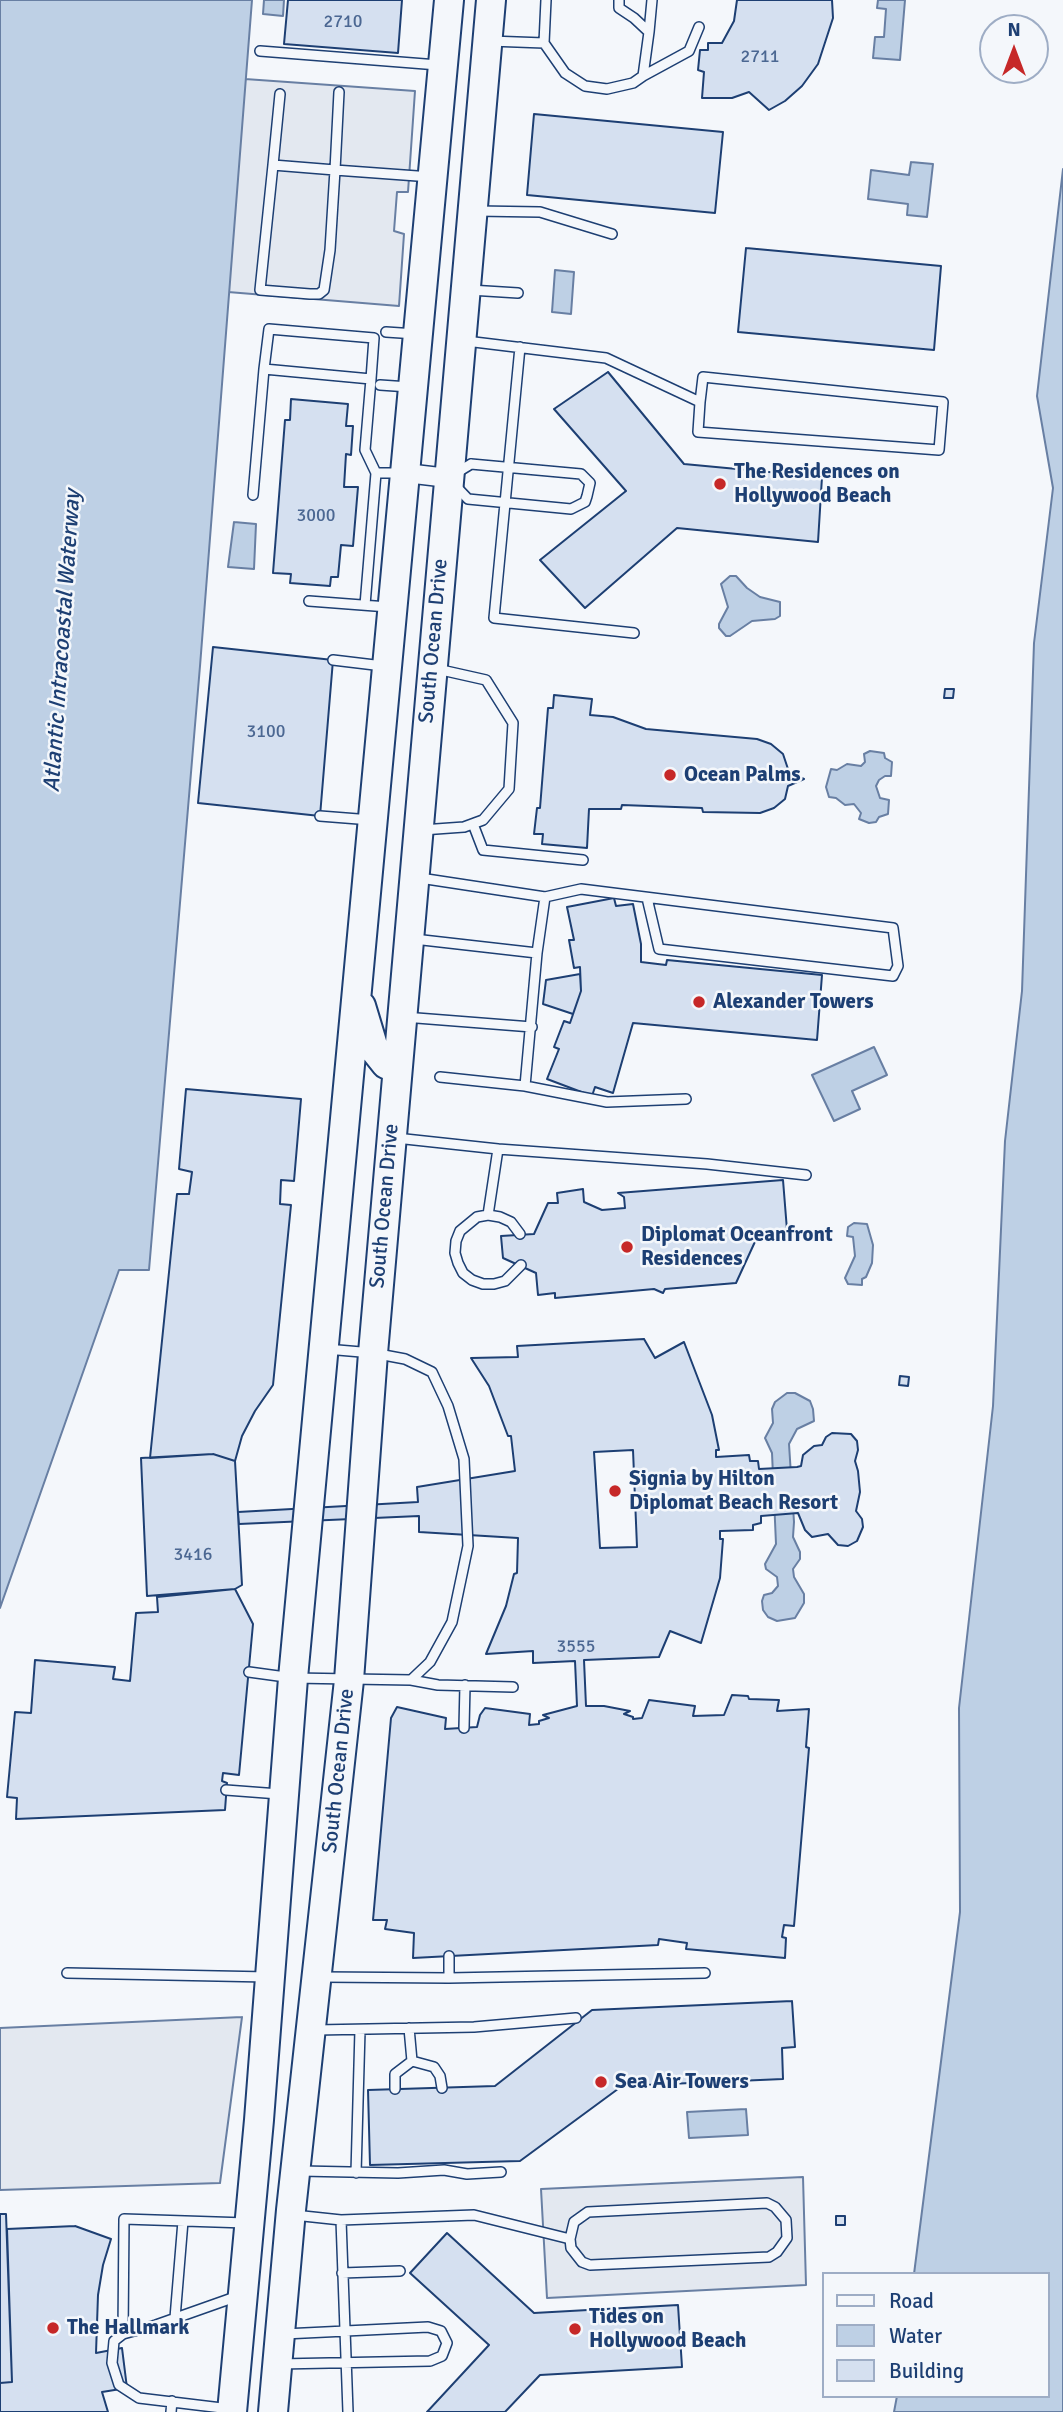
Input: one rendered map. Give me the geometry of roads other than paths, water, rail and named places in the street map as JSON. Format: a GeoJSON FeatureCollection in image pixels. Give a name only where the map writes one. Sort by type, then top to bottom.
{"type":"FeatureCollection","features":[{"type":"Feature","properties":{"kind":"main road","name":"South Ocean Drive"},"geometry":{"type":"LineString","coordinates":[[232,2411],[255,2163],[293,1678],[449,0]]}},
{"type":"Feature","properties":{"kind":"main road","name":"South Ocean Drive"},"geometry":{"type":"LineString","coordinates":[[273,2412],[295,2170],[349,1680],[391,1138],[491,0]]}},
{"type":"Feature","properties":{"kind":"main road"},"geometry":{"type":"LineString","coordinates":[[357,994],[374,1049],[386,1064],[397,1069]]}},
{"type":"Feature","properties":{"kind":"main road"},"geometry":{"type":"LineString","coordinates":[[255,2163],[271,2172],[283,2186],[290,2219]]}},
{"type":"Feature","properties":{"kind":"street"},"geometry":{"type":"LineString","coordinates":[[406,473],[448,478]]}},
{"type":"Feature","properties":{"kind":"lane"},"geometry":{"type":"LineString","coordinates":[[546,0],[544,43],[565,74],[585,86],[607,89],[633,83],[690,51],[699,27]]}},
{"type":"Feature","properties":{"kind":"lane"},"geometry":{"type":"LineString","coordinates":[[619,0],[618,8],[649,32]]}},
{"type":"Feature","properties":{"kind":"lane"},"geometry":{"type":"LineString","coordinates":[[643,76],[652,0]]}},
{"type":"Feature","properties":{"kind":"lane"},"geometry":{"type":"LineString","coordinates":[[487,41],[544,43]]}},
{"type":"Feature","properties":{"kind":"lane"},"geometry":{"type":"LineString","coordinates":[[260,51],[443,66]]}},
{"type":"Feature","properties":{"kind":"lane"},"geometry":{"type":"LineString","coordinates":[[279,94],[260,290],[310,295],[324,290],[330,250],[339,92]]}},
{"type":"Feature","properties":{"kind":"lane"},"geometry":{"type":"LineString","coordinates":[[273,165],[432,177]]}},
{"type":"Feature","properties":{"kind":"lane"},"geometry":{"type":"LineString","coordinates":[[472,211],[540,212],[612,234]]}},
{"type":"Feature","properties":{"kind":"lane"},"geometry":{"type":"LineString","coordinates":[[465,290],[518,293]]}},
{"type":"Feature","properties":{"kind":"lane"},"geometry":{"type":"LineString","coordinates":[[253,495],[269,329],[374,338],[365,450],[376,473],[365,605]]}},
{"type":"Feature","properties":{"kind":"lane"},"geometry":{"type":"LineString","coordinates":[[386,332],[418,334]]}},
{"type":"Feature","properties":{"kind":"lane"},"geometry":{"type":"LineString","coordinates":[[460,340],[606,358],[700,402]]}},
{"type":"Feature","properties":{"kind":"lane"},"geometry":{"type":"LineString","coordinates":[[520,347],[494,618],[634,633]]}},
{"type":"Feature","properties":{"kind":"lane"},"geometry":{"type":"LineString","coordinates":[[264,369],[371,379]]}},
{"type":"Feature","properties":{"kind":"lane"},"geometry":{"type":"LineString","coordinates":[[703,377],[943,402],[939,450],[698,432],[700,402],[703,377]]}},
{"type":"Feature","properties":{"kind":"lane"},"geometry":{"type":"LineString","coordinates":[[380,385],[414,387]]}},
{"type":"Feature","properties":{"kind":"lane"},"geometry":{"type":"LineString","coordinates":[[471,464],[510,468],[581,474],[590,483],[585,502],[571,509],[468,499],[448,478],[471,464]]}},
{"type":"Feature","properties":{"kind":"lane"},"geometry":{"type":"LineString","coordinates":[[376,473],[406,473]]}},
{"type":"Feature","properties":{"kind":"lane"},"geometry":{"type":"LineString","coordinates":[[309,601],[394,607]]}},
{"type":"Feature","properties":{"kind":"lane"},"geometry":{"type":"LineString","coordinates":[[334,660],[389,666]]}},
{"type":"Feature","properties":{"kind":"lane"},"geometry":{"type":"LineString","coordinates":[[418,830],[464,827],[484,820],[509,789],[513,723],[486,680],[432,667]]}},
{"type":"Feature","properties":{"kind":"lane"},"geometry":{"type":"LineString","coordinates":[[320,816],[373,820]]}},
{"type":"Feature","properties":{"kind":"lane"},"geometry":{"type":"LineString","coordinates":[[473,824],[484,850],[583,860]]}},
{"type":"Feature","properties":{"kind":"lane"},"geometry":{"type":"LineString","coordinates":[[414,877],[545,897],[581,889],[893,928],[898,966],[893,976],[659,949],[647,898]]}},
{"type":"Feature","properties":{"kind":"lane"},"geometry":{"type":"LineString","coordinates":[[525,1086],[545,897]]}},
{"type":"Feature","properties":{"kind":"lane"},"geometry":{"type":"LineString","coordinates":[[409,938],[537,953]]}},
{"type":"Feature","properties":{"kind":"lane"},"geometry":{"type":"LineString","coordinates":[[402,1017],[532,1027]]}},
{"type":"Feature","properties":{"kind":"lane"},"geometry":{"type":"LineString","coordinates":[[440,1077],[525,1086],[607,1102],[686,1100]]}},
{"type":"Feature","properties":{"kind":"lane"},"geometry":{"type":"LineString","coordinates":[[391,1138],[498,1149],[707,1164],[806,1175]]}},
{"type":"Feature","properties":{"kind":"lane"},"geometry":{"type":"LineString","coordinates":[[488,1215],[498,1149]]}},
{"type":"Feature","properties":{"kind":"lane"},"geometry":{"type":"LineString","coordinates":[[520,1234],[511,1222],[500,1217],[477,1217],[460,1231],[455,1252],[457,1264],[472,1280],[483,1284],[505,1281],[521,1265]]}},
{"type":"Feature","properties":{"kind":"lane"},"geometry":{"type":"LineString","coordinates":[[324,1349],[405,1359],[432,1372],[448,1406],[464,1459],[468,1546],[452,1622],[430,1662],[411,1680]]}},
{"type":"Feature","properties":{"kind":"lane"},"geometry":{"type":"LineString","coordinates":[[249,1672],[293,1678],[411,1680],[438,1685],[513,1687]]}},
{"type":"Feature","properties":{"kind":"lane"},"geometry":{"type":"LineString","coordinates":[[464,1728],[465,1685]]}},
{"type":"Feature","properties":{"kind":"lane"},"geometry":{"type":"LineString","coordinates":[[226,1790],[284,1794]]}},
{"type":"Feature","properties":{"kind":"lane"},"geometry":{"type":"LineString","coordinates":[[449,1956],[449,1978]]}},
{"type":"Feature","properties":{"kind":"lane"},"geometry":{"type":"LineString","coordinates":[[67,1973],[270,1977]]}},
{"type":"Feature","properties":{"kind":"lane"},"geometry":{"type":"LineString","coordinates":[[317,1977],[449,1978],[705,1973]]}},
{"type":"Feature","properties":{"kind":"lane"},"geometry":{"type":"LineString","coordinates":[[311,2029],[474,2026],[576,2018]]}},
{"type":"Feature","properties":{"kind":"lane"},"geometry":{"type":"LineString","coordinates":[[409,2028],[412,2062]]}},
{"type":"Feature","properties":{"kind":"lane"},"geometry":{"type":"LineString","coordinates":[[356,2173],[360,2030]]}},
{"type":"Feature","properties":{"kind":"lane"},"geometry":{"type":"LineString","coordinates":[[395,2089],[395,2074],[412,2062],[434,2067],[440,2076],[442,2088]]}},
{"type":"Feature","properties":{"kind":"lane"},"geometry":{"type":"LineString","coordinates":[[295,2170],[356,2173],[444,2167],[467,2174],[501,2172]]}},
{"type":"Feature","properties":{"kind":"lane"},"geometry":{"type":"LineString","coordinates":[[767,2203],[781,2213],[786,2221],[787,2238],[783,2246],[769,2257],[590,2265],[576,2256],[570,2239],[574,2222],[588,2212],[767,2203]]}},
{"type":"Feature","properties":{"kind":"lane"},"geometry":{"type":"LineString","coordinates":[[290,2219],[341,2221],[474,2215],[570,2239]]}},
{"type":"Feature","properties":{"kind":"lane"},"geometry":{"type":"LineString","coordinates":[[123,2334],[124,2219],[250,2223]]}},
{"type":"Feature","properties":{"kind":"lane"},"geometry":{"type":"LineString","coordinates":[[175,2318],[183,2221]]}},
{"type":"Feature","properties":{"kind":"lane"},"geometry":{"type":"LineString","coordinates":[[341,2221],[348,2412]]}},
{"type":"Feature","properties":{"kind":"lane"},"geometry":{"type":"LineString","coordinates":[[342,2273],[400,2271]]}},
{"type":"Feature","properties":{"kind":"lane"},"geometry":{"type":"LineString","coordinates":[[232,2411],[139,2398],[118,2385],[112,2363],[114,2341],[123,2334],[243,2294]]}},
{"type":"Feature","properties":{"kind":"lane"},"geometry":{"type":"LineString","coordinates":[[277,2364],[430,2361],[442,2356],[447,2343],[441,2331],[428,2327],[280,2334]]}},
{"type":"Feature","properties":{"kind":"lane"},"geometry":{"type":"LineString","coordinates":[[171,2412],[172,2401]]}},
{"type":"Feature","properties":{"kind":"water","name":"Atlantic Intracoastal Waterway"},"geometry":{"type":"Polygon","coordinates":[[[0,0],[252,0],[149,1270],[119,1270],[0,1608],[0,0]]]}},
{"type":"Feature","properties":{"kind":"water"},"geometry":{"type":"Polygon","coordinates":[[[264,0],[284,0],[283,16],[263,14],[264,0]]]}},
{"type":"Feature","properties":{"kind":"water"},"geometry":{"type":"Polygon","coordinates":[[[878,0],[905,0],[900,60],[873,58],[875,37],[884,37],[886,9],[877,8],[878,0]]]}},
{"type":"Feature","properties":{"kind":"water"},"geometry":{"type":"Polygon","coordinates":[[[911,162],[933,164],[927,217],[907,215],[908,204],[868,199],[871,170],[909,175],[911,162]]]}},
{"type":"Feature","properties":{"kind":"water"},"geometry":{"type":"Polygon","coordinates":[[[1063,169],[1063,2412],[894,2412],[897,2398],[1049,2398],[1049,2272],[914,2272],[960,1912],[959,1708],[993,1406],[1005,1141],[1022,991],[1034,643],[1053,488],[1037,396],[1063,169]]]}},
{"type":"Feature","properties":{"kind":"water"},"geometry":{"type":"Polygon","coordinates":[[[555,270],[574,272],[571,314],[552,312],[555,270]]]}},
{"type":"Feature","properties":{"kind":"water"},"geometry":{"type":"Polygon","coordinates":[[[234,522],[256,524],[254,569],[228,567],[234,522]]]}},
{"type":"Feature","properties":{"kind":"water"},"geometry":{"type":"Polygon","coordinates":[[[730,576],[736,576],[760,597],[780,602],[780,616],[752,621],[726,636],[719,628],[728,607],[721,584],[730,576]]]}},
{"type":"Feature","properties":{"kind":"water"},"geometry":{"type":"Polygon","coordinates":[[[870,751],[884,753],[885,758],[892,762],[891,776],[879,780],[876,786],[880,798],[889,800],[888,814],[869,823],[859,819],[861,813],[854,804],[845,805],[836,798],[829,797],[826,787],[831,769],[837,770],[847,764],[861,766],[865,762],[864,754],[870,751]]]}},
{"type":"Feature","properties":{"kind":"water"},"geometry":{"type":"Polygon","coordinates":[[[874,1047],[887,1075],[852,1091],[860,1109],[834,1121],[812,1075],[874,1047]]]}},
{"type":"Feature","properties":{"kind":"water"},"geometry":{"type":"Polygon","coordinates":[[[854,1223],[867,1224],[873,1245],[872,1263],[866,1277],[862,1279],[862,1285],[848,1284],[845,1278],[855,1256],[853,1237],[847,1236],[848,1227],[854,1223]]]}},
{"type":"Feature","properties":{"kind":"water"},"geometry":{"type":"Polygon","coordinates":[[[787,1393],[795,1393],[810,1401],[814,1421],[797,1429],[789,1444],[793,1537],[800,1552],[800,1559],[793,1569],[794,1577],[804,1594],[804,1603],[795,1618],[777,1621],[768,1617],[763,1610],[762,1601],[764,1595],[772,1593],[778,1586],[777,1577],[766,1569],[765,1564],[776,1544],[772,1453],[765,1438],[773,1423],[772,1409],[775,1402],[787,1393]]]}},
{"type":"Feature","properties":{"kind":"water"},"geometry":{"type":"Polygon","coordinates":[[[746,2109],[748,2135],[689,2138],[687,2112],[746,2109]]]}},
{"type":"Feature","properties":{"kind":"place","name":"The Residences on Hollywood Beach"},"geometry":{"type":"Point","coordinates":[720,484]}},
{"type":"Feature","properties":{"kind":"place","name":"Ocean Palms"},"geometry":{"type":"Point","coordinates":[670,775]}},
{"type":"Feature","properties":{"kind":"place","name":"Alexander Towers"},"geometry":{"type":"Point","coordinates":[699,1002]}},
{"type":"Feature","properties":{"kind":"place","name":"Diplomat Oceanfront Residences"},"geometry":{"type":"Point","coordinates":[627,1247]}},
{"type":"Feature","properties":{"kind":"place","name":"Signia by Hilton Diplomat Beach Resort"},"geometry":{"type":"Point","coordinates":[615,1491]}},
{"type":"Feature","properties":{"kind":"place","name":"Sea Air Towers"},"geometry":{"type":"Point","coordinates":[601,2082]}},
{"type":"Feature","properties":{"kind":"place","name":"The Hallmark"},"geometry":{"type":"Point","coordinates":[53,2328]}},
{"type":"Feature","properties":{"kind":"place","name":"Tides on Hollywood Beach"},"geometry":{"type":"Point","coordinates":[575,2329]}}]}
